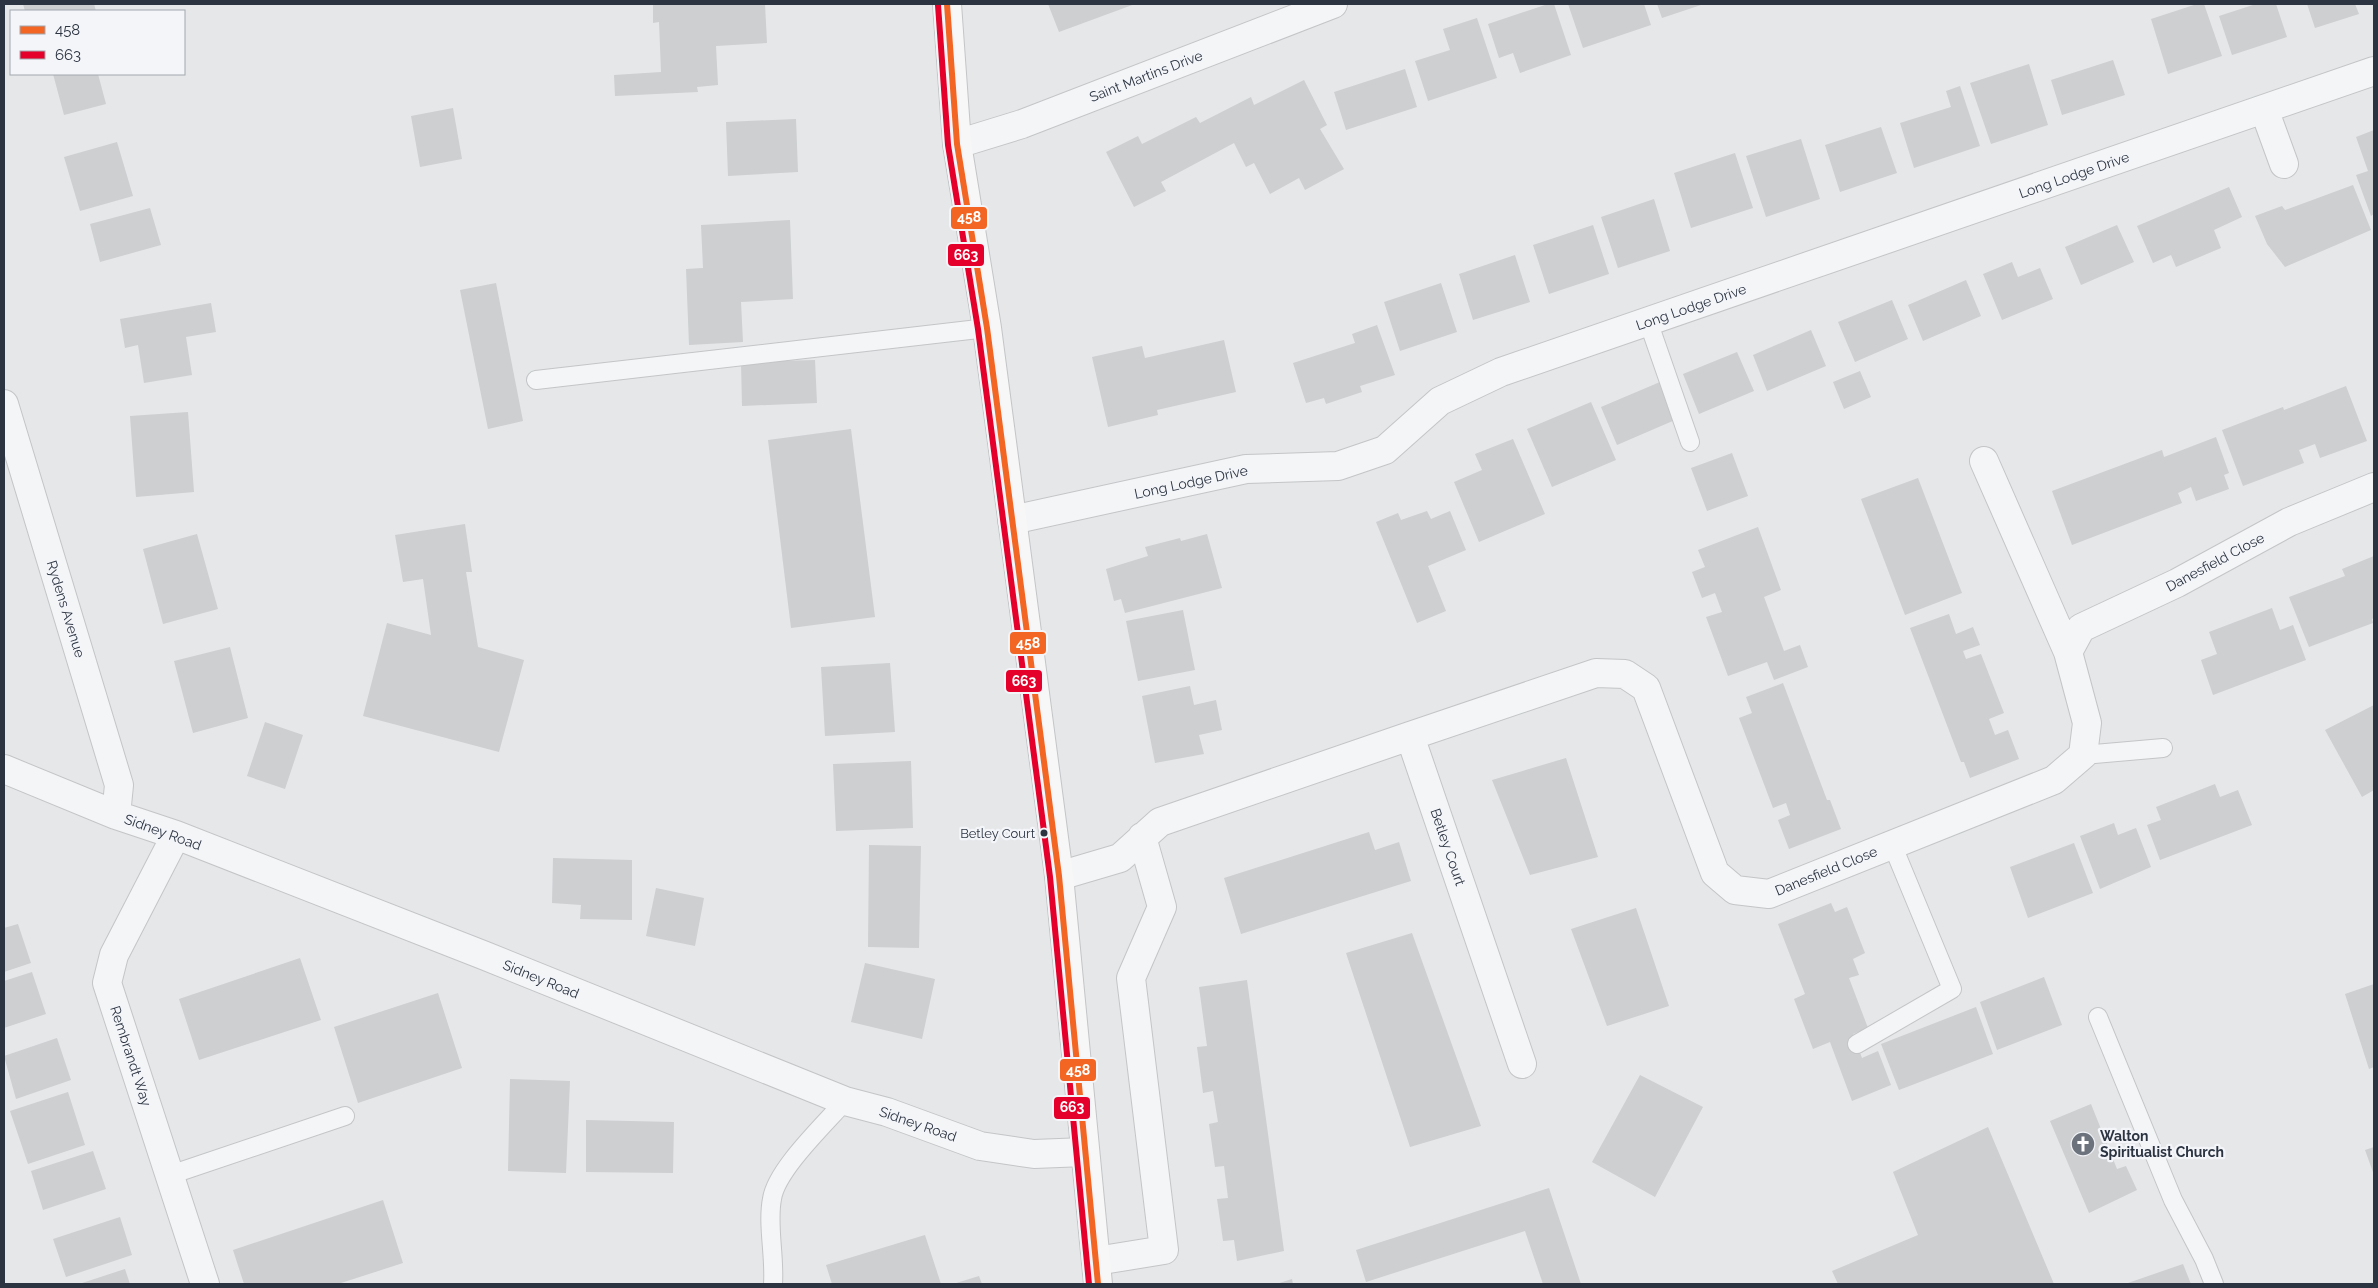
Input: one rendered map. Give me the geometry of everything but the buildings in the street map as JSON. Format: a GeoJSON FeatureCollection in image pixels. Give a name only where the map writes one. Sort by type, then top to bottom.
{"type":"FeatureCollection","features":[{"type":"Feature","properties":{"kind":"street"},"geometry":{"type":"LineString","coordinates":[[947,4],[957,144],[987,328],[1059,876],[1097,1273],[1164,1250],[1131,978],[1162,907],[1142,837]]}},
{"type":"Feature","properties":{"kind":"street","name":"Saint Martins Drive"},"geometry":{"type":"LineString","coordinates":[[957,144],[1022,124],[1333,4]]}},
{"type":"Feature","properties":{"kind":"street","name":"Long Lodge Drive"},"geometry":{"type":"LineString","coordinates":[[1012,520],[1246,469],[1338,466],[1384,450],[1440,401],[1501,372],[2374,71]]}},
{"type":"Feature","properties":{"kind":"street"},"geometry":{"type":"LineString","coordinates":[[2264,109],[2284,164]]}},
{"type":"Feature","properties":{"kind":"street","name":"Rydens Avenue"},"geometry":{"type":"LineString","coordinates":[[4,404],[119,785],[116,815]]}},
{"type":"Feature","properties":{"kind":"street"},"geometry":{"type":"LineString","coordinates":[[1984,461],[2068,652],[2087,722],[2084,755]]}},
{"type":"Feature","properties":{"kind":"street","name":"Danesfield Close"},"geometry":{"type":"LineString","coordinates":[[2068,652],[2081,628],[2177,583],[2289,522],[2374,487]]}},
{"type":"Feature","properties":{"kind":"street","name":"Danesfield Close"},"geometry":{"type":"LineString","coordinates":[[1410,736],[1596,673],[1624,674],[1646,688],[1715,873],[1735,890],[1769,894],[2054,780],[2084,755]]}},
{"type":"Feature","properties":{"kind":"street"},"geometry":{"type":"LineString","coordinates":[[1059,876],[1120,858],[1160,822],[1410,736]]}},
{"type":"Feature","properties":{"kind":"street","name":"Betley Court"},"geometry":{"type":"LineString","coordinates":[[1410,736],[1522,1064]]}},
{"type":"Feature","properties":{"kind":"street","name":"Sidney Road"},"geometry":{"type":"LineString","coordinates":[[4,769],[116,815],[176,835],[845,1101],[887,1112],[980,1146],[1034,1154],[1085,1152]]}},
{"type":"Feature","properties":{"kind":"street","name":"Rembrandt Way"},"geometry":{"type":"LineString","coordinates":[[176,835],[114,955],[107,983],[205,1284]]}},
{"type":"Feature","properties":{"kind":"lane"},"geometry":{"type":"LineString","coordinates":[[1648,321],[1690,442]]}},
{"type":"Feature","properties":{"kind":"lane"},"geometry":{"type":"LineString","coordinates":[[536,380],[987,328]]}},
{"type":"Feature","properties":{"kind":"lane"},"geometry":{"type":"LineString","coordinates":[[2084,755],[2163,748]]}},
{"type":"Feature","properties":{"kind":"lane"},"geometry":{"type":"LineString","coordinates":[[1857,1044],[1952,989],[1892,844]]}},
{"type":"Feature","properties":{"kind":"lane"},"geometry":{"type":"LineString","coordinates":[[2098,1018],[2173,1200],[2204,1259],[2214,1284]]}},
{"type":"Feature","properties":{"kind":"lane"},"geometry":{"type":"LineString","coordinates":[[773,1284],[775,1263],[772,1198],[784,1172],[845,1101]]}},
{"type":"Feature","properties":{"kind":"lane"},"geometry":{"type":"LineString","coordinates":[[170,1175],[346,1116]]}},
{"type":"Feature","properties":{"kind":"transit line","name":"458"},"geometry":{"type":"LineString","coordinates":[[947,4],[957,144],[987,328],[1059,876],[1098,1284]]}},
{"type":"Feature","properties":{"kind":"transit line","name":"663"},"geometry":{"type":"LineString","coordinates":[[938,5],[948,145],[978,329],[1050,877],[1089,1284]]}},
{"type":"Feature","properties":{"kind":"place","name":"Betley Court"},"geometry":{"type":"Point","coordinates":[1044,833]}},
{"type":"Feature","properties":{"kind":"place","name":"Walton Spiritualist Church"},"geometry":{"type":"Point","coordinates":[2083,1144]}}]}
